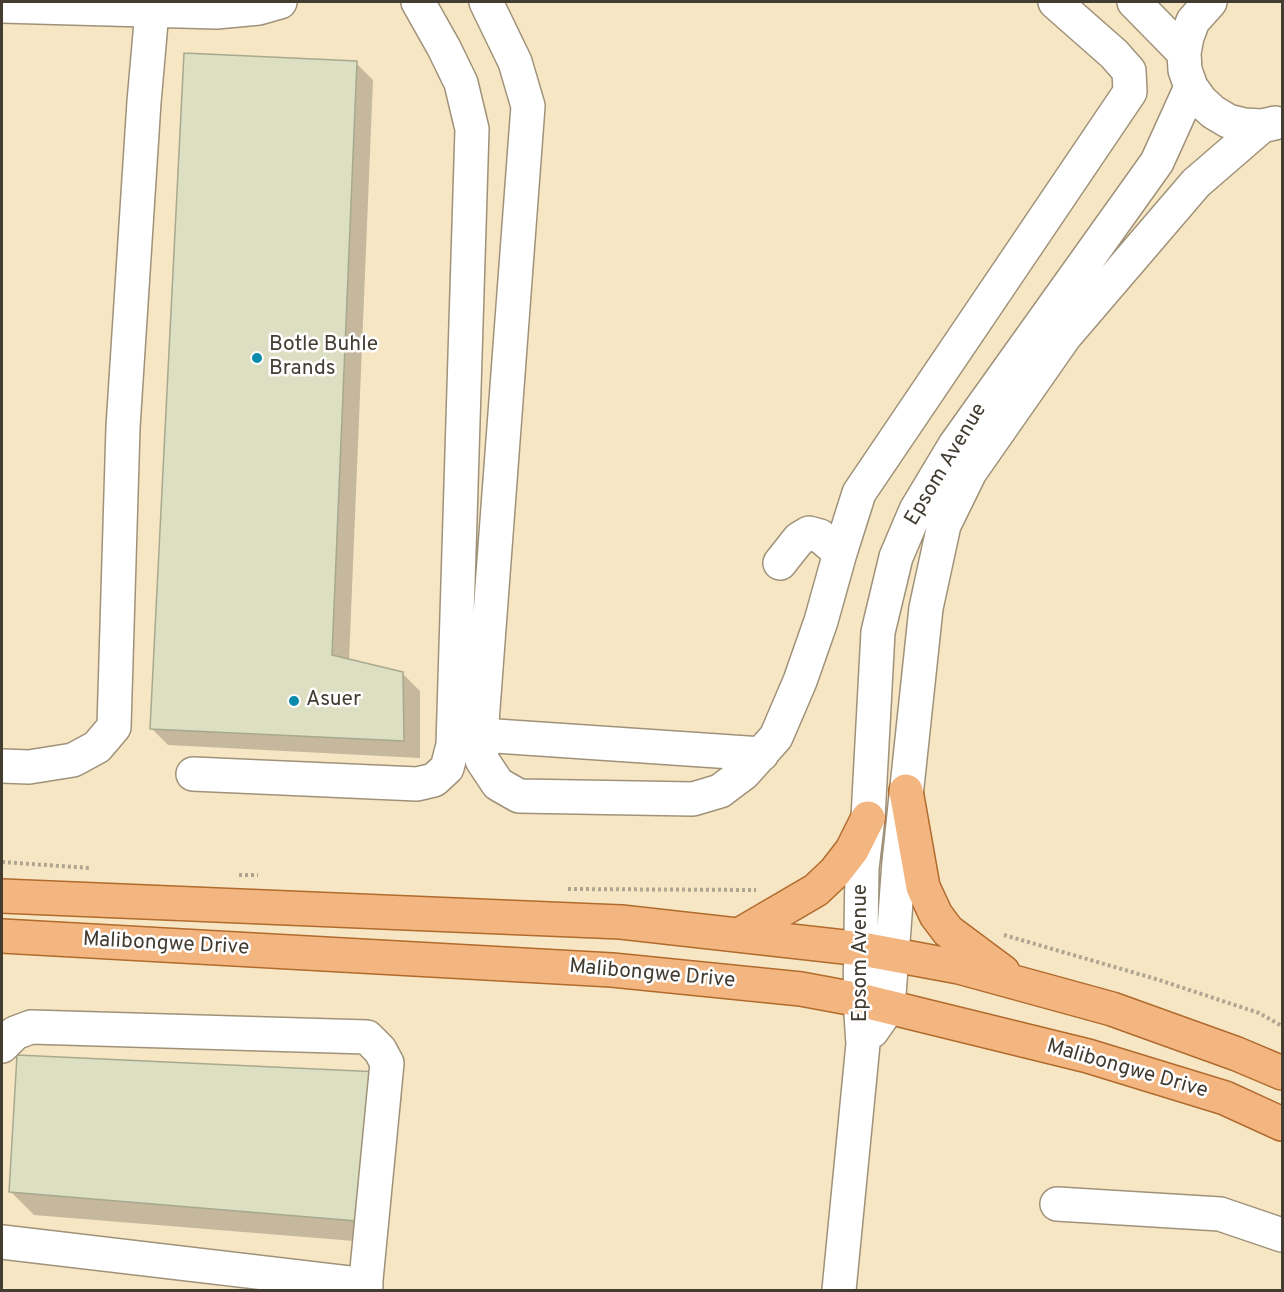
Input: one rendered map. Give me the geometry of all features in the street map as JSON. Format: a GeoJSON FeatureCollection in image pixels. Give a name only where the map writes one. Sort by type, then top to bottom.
{"type":"FeatureCollection","features":[{"type":"Feature","properties":{"kind":"main road"},"geometry":{"type":"LineString","coordinates":[[906,791],[924,887],[936,915],[948,931],[1017,982]]}},
{"type":"Feature","properties":{"kind":"main road"},"geometry":{"type":"LineString","coordinates":[[739,935],[816,890],[835,872],[852,850],[868,818]]}},
{"type":"Feature","properties":{"kind":"main road","name":"Malibongwe Drive"},"geometry":{"type":"LineString","coordinates":[[2,896],[621,922],[862,949],[959,967],[1122,1013],[1237,1054],[1282,1073]]}},
{"type":"Feature","properties":{"kind":"main road","name":"Malibongwe Drive"},"geometry":{"type":"LineString","coordinates":[[2,936],[612,970],[801,989],[874,1004],[1088,1056],[1226,1098],[1282,1124]]}},
{"type":"Feature","properties":{"kind":"street"},"geometry":{"type":"LineString","coordinates":[[2,6],[216,12],[259,8],[280,2]]}},
{"type":"Feature","properties":{"kind":"street"},"geometry":{"type":"LineString","coordinates":[[193,774],[417,784],[434,780],[447,768],[453,745],[472,129],[461,83],[418,2]]}},
{"type":"Feature","properties":{"kind":"street"},"geometry":{"type":"LineString","coordinates":[[489,2],[515,62],[528,106],[481,735],[483,760],[498,784],[519,796],[693,799],[720,791],[744,773],[776,737],[800,681],[821,621],[859,493],[1130,92],[1129,71],[1114,54],[1054,2]]}},
{"type":"Feature","properties":{"kind":"street"},"geometry":{"type":"LineString","coordinates":[[1134,2],[1184,53]]}},
{"type":"Feature","properties":{"kind":"street"},"geometry":{"type":"LineString","coordinates":[[1210,2],[1193,21],[1187,37],[1184,53],[1185,70],[1191,87],[1213,112],[1236,123],[1272,123]]}},
{"type":"Feature","properties":{"kind":"street"},"geometry":{"type":"LineString","coordinates":[[2,766],[29,767],[73,760],[97,747],[114,727],[123,427],[152,11]]}},
{"type":"Feature","properties":{"kind":"street","name":"Epsom Avenue"},"geometry":{"type":"LineString","coordinates":[[874,1004],[862,949],[862,868],[868,818],[878,632],[896,557],[916,510],[955,445],[1157,162],[1191,87]]}},
{"type":"Feature","properties":{"kind":"street","name":"Epsom Avenue"},"geometry":{"type":"LineString","coordinates":[[839,1290],[863,1044],[874,1004],[893,955],[899,862],[926,608],[944,525],[970,472],[1065,336],[1196,183],[1272,123]]}},
{"type":"Feature","properties":{"kind":"street"},"geometry":{"type":"LineString","coordinates":[[780,563],[799,539],[809,533],[820,536],[840,553]]}},
{"type":"Feature","properties":{"kind":"street"},"geometry":{"type":"LineString","coordinates":[[481,735],[762,754]]}},
{"type":"Feature","properties":{"kind":"street"},"geometry":{"type":"LineString","coordinates":[[2,1046],[15,1033],[32,1027],[367,1036],[380,1050],[387,1063],[365,1287],[2,1242]]}},
{"type":"Feature","properties":{"kind":"street"},"geometry":{"type":"LineString","coordinates":[[1057,1204],[1220,1214],[1282,1235]]}},
{"type":"Feature","properties":{"kind":"path"},"geometry":{"type":"LineString","coordinates":[[2,861],[93,869]]}},
{"type":"Feature","properties":{"kind":"path"},"geometry":{"type":"LineString","coordinates":[[231,874],[264,876]]}},
{"type":"Feature","properties":{"kind":"path"},"geometry":{"type":"LineString","coordinates":[[558,888],[763,890]]}},
{"type":"Feature","properties":{"kind":"path"},"geometry":{"type":"LineString","coordinates":[[997,933],[1045,945],[1259,1012],[1282,1026]]}},
{"type":"Feature","properties":{"kind":"shaded area"},"geometry":{"type":"Polygon","coordinates":[[[2,2],[1282,2],[1282,1290],[2,1290],[2,2]]]}},
{"type":"Feature","properties":{"kind":"building","name":"Botle Buhle Brands"},"geometry":{"type":"Polygon","coordinates":[[[184,53],[357,61],[332,655],[403,672],[404,741],[150,729],[184,53]]]}},
{"type":"Feature","properties":{"kind":"building"},"geometry":{"type":"Polygon","coordinates":[[[17,1055],[380,1072],[357,1221],[9,1192],[17,1055]]]}},
{"type":"Feature","properties":{"kind":"place","name":"Botle Buhle Brands"},"geometry":{"type":"Point","coordinates":[257,358]}},
{"type":"Feature","properties":{"kind":"place","name":"Asuer"},"geometry":{"type":"Point","coordinates":[294,701]}}]}
